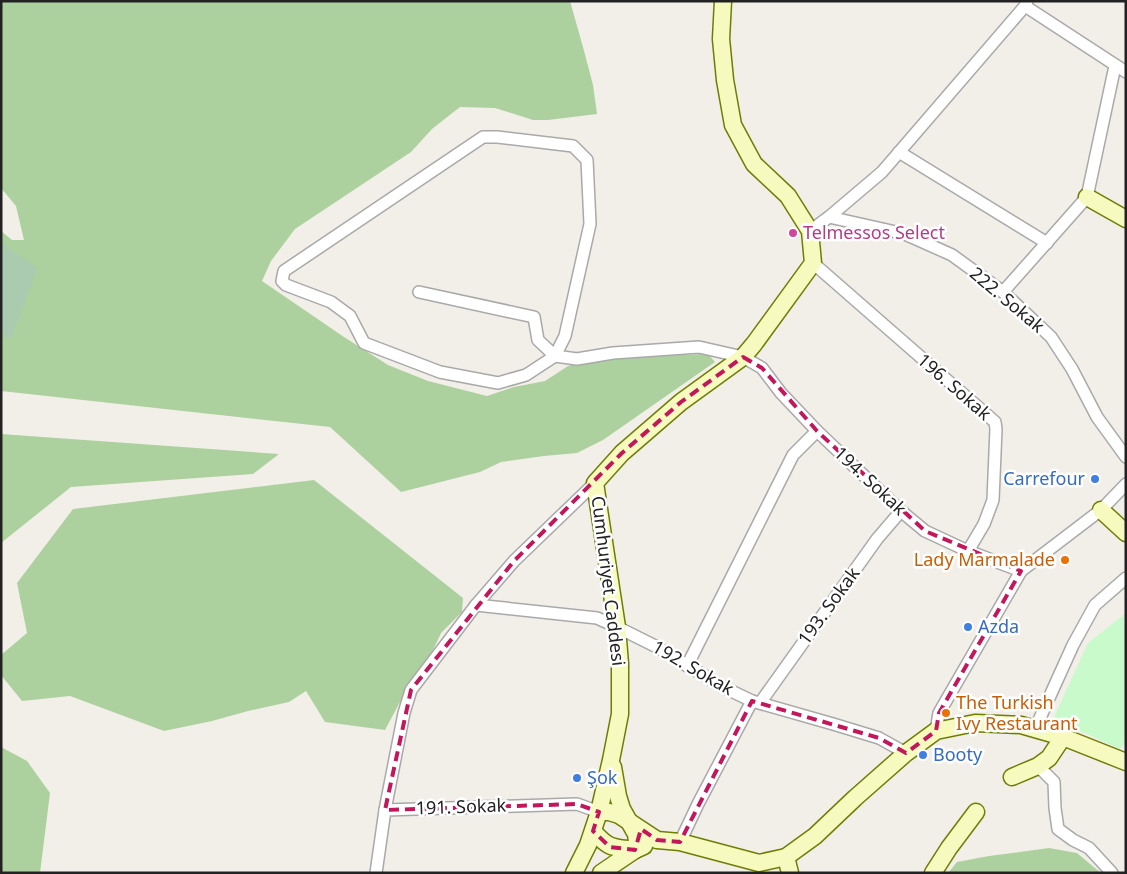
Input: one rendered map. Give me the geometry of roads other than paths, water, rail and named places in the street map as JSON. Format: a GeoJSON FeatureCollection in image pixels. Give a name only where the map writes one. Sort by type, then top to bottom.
{"type":"FeatureCollection","features":[{"type":"Feature","properties":{"kind":"street"},"geometry":{"type":"LineString","coordinates":[[722,1],[721,39],[724,80],[733,125],[754,164],[788,196],[810,231],[813,263]]}},
{"type":"Feature","properties":{"kind":"street"},"geometry":{"type":"LineString","coordinates":[[810,231],[882,172],[1026,4],[1121,69],[1087,197],[1004,292]]}},
{"type":"Feature","properties":{"kind":"street"},"geometry":{"type":"LineString","coordinates":[[484,137],[573,146],[587,160],[590,224],[565,336],[555,356],[526,375],[498,383],[440,372],[364,343],[350,316],[331,302],[286,285],[282,281],[284,271],[484,137]]}},
{"type":"Feature","properties":{"kind":"street"},"geometry":{"type":"LineString","coordinates":[[899,152],[1047,243]]}},
{"type":"Feature","properties":{"kind":"street"},"geometry":{"type":"LineString","coordinates":[[1087,197],[1126,219]]}},
{"type":"Feature","properties":{"kind":"street","name":"222. Sokak"},"geometry":{"type":"LineString","coordinates":[[829,217],[904,234],[952,255],[1004,292],[1051,337],[1072,369],[1097,416],[1126,457]]}},
{"type":"Feature","properties":{"kind":"street","name":"Cumhuriyet Caddesi"},"geometry":{"type":"LineString","coordinates":[[574,873],[588,845],[599,812],[620,714],[620,664],[617,627],[595,483],[622,453],[681,402],[743,357],[813,263]]}},
{"type":"Feature","properties":{"kind":"street","name":"196. Sokak"},"geometry":{"type":"LineString","coordinates":[[813,263],[994,422],[996,429],[993,500],[984,524],[968,551]]}},
{"type":"Feature","properties":{"kind":"street"},"geometry":{"type":"LineString","coordinates":[[420,292],[534,317],[538,340],[555,356]]}},
{"type":"Feature","properties":{"kind":"street","name":"194. Sokak"},"geometry":{"type":"LineString","coordinates":[[555,356],[577,359],[613,352],[699,347],[743,357],[762,368],[781,393],[817,431],[901,511],[925,531],[968,551],[1021,571]]}},
{"type":"Feature","properties":{"kind":"street"},"geometry":{"type":"LineString","coordinates":[[687,666],[793,455],[817,431]]}},
{"type":"Feature","properties":{"kind":"street"},"geometry":{"type":"LineString","coordinates":[[376,873],[385,810],[410,690],[476,605],[514,561],[595,483]]}},
{"type":"Feature","properties":{"kind":"street"},"geometry":{"type":"LineString","coordinates":[[936,732],[939,714],[1021,571],[1101,510],[1126,484]]}},
{"type":"Feature","properties":{"kind":"street"},"geometry":{"type":"LineString","coordinates":[[1101,510],[1126,533]]}},
{"type":"Feature","properties":{"kind":"street","name":"193. Sokak"},"geometry":{"type":"LineString","coordinates":[[680,842],[698,804],[756,702],[877,539],[901,511]]}},
{"type":"Feature","properties":{"kind":"street"},"geometry":{"type":"LineString","coordinates":[[1035,729],[1073,645],[1095,604],[1126,578]]}},
{"type":"Feature","properties":{"kind":"street","name":"192. Sokak"},"geometry":{"type":"LineString","coordinates":[[476,605],[598,618],[657,647],[723,687],[756,702],[879,738],[906,753]]}},
{"type":"Feature","properties":{"kind":"street"},"geometry":{"type":"LineString","coordinates":[[599,812],[619,815],[657,840],[680,842],[759,863],[786,857],[815,836],[906,753],[936,732],[975,723],[1021,725],[1063,737],[1126,762]]}},
{"type":"Feature","properties":{"kind":"street"},"geometry":{"type":"LineString","coordinates":[[1012,777],[1038,766],[1049,758],[1063,737]]}},
{"type":"Feature","properties":{"kind":"street"},"geometry":{"type":"LineString","coordinates":[[611,760],[622,809],[636,834],[635,850]]}},
{"type":"Feature","properties":{"kind":"street"},"geometry":{"type":"LineString","coordinates":[[1038,766],[1054,782],[1058,829],[1073,840],[1089,848],[1112,873]]}},
{"type":"Feature","properties":{"kind":"street","name":"191. Sokak"},"geometry":{"type":"LineString","coordinates":[[385,810],[577,804],[599,812]]}},
{"type":"Feature","properties":{"kind":"street"},"geometry":{"type":"LineString","coordinates":[[933,873],[976,812]]}},
{"type":"Feature","properties":{"kind":"street"},"geometry":{"type":"LineString","coordinates":[[593,831],[610,847],[635,850]]}},
{"type":"Feature","properties":{"kind":"street"},"geometry":{"type":"LineString","coordinates":[[601,873],[635,850],[657,840]]}},
{"type":"Feature","properties":{"kind":"street"},"geometry":{"type":"LineString","coordinates":[[786,857],[790,873]]}},
{"type":"Feature","properties":{"kind":"place","name":"Telmessos Select"},"geometry":{"type":"Point","coordinates":[793,233]}},
{"type":"Feature","properties":{"kind":"place","name":"Carrefour"},"geometry":{"type":"Point","coordinates":[1095,479]}},
{"type":"Feature","properties":{"kind":"place","name":"Lady Marmalade"},"geometry":{"type":"Point","coordinates":[1065,560]}},
{"type":"Feature","properties":{"kind":"place","name":"Azda"},"geometry":{"type":"Point","coordinates":[968,627]}},
{"type":"Feature","properties":{"kind":"place","name":"The Turkish Ivy Restaurant"},"geometry":{"type":"Point","coordinates":[946,713]}},
{"type":"Feature","properties":{"kind":"place","name":"Booty"},"geometry":{"type":"Point","coordinates":[923,755]}},
{"type":"Feature","properties":{"kind":"place","name":"Şok"},"geometry":{"type":"Point","coordinates":[577,778]}}]}
